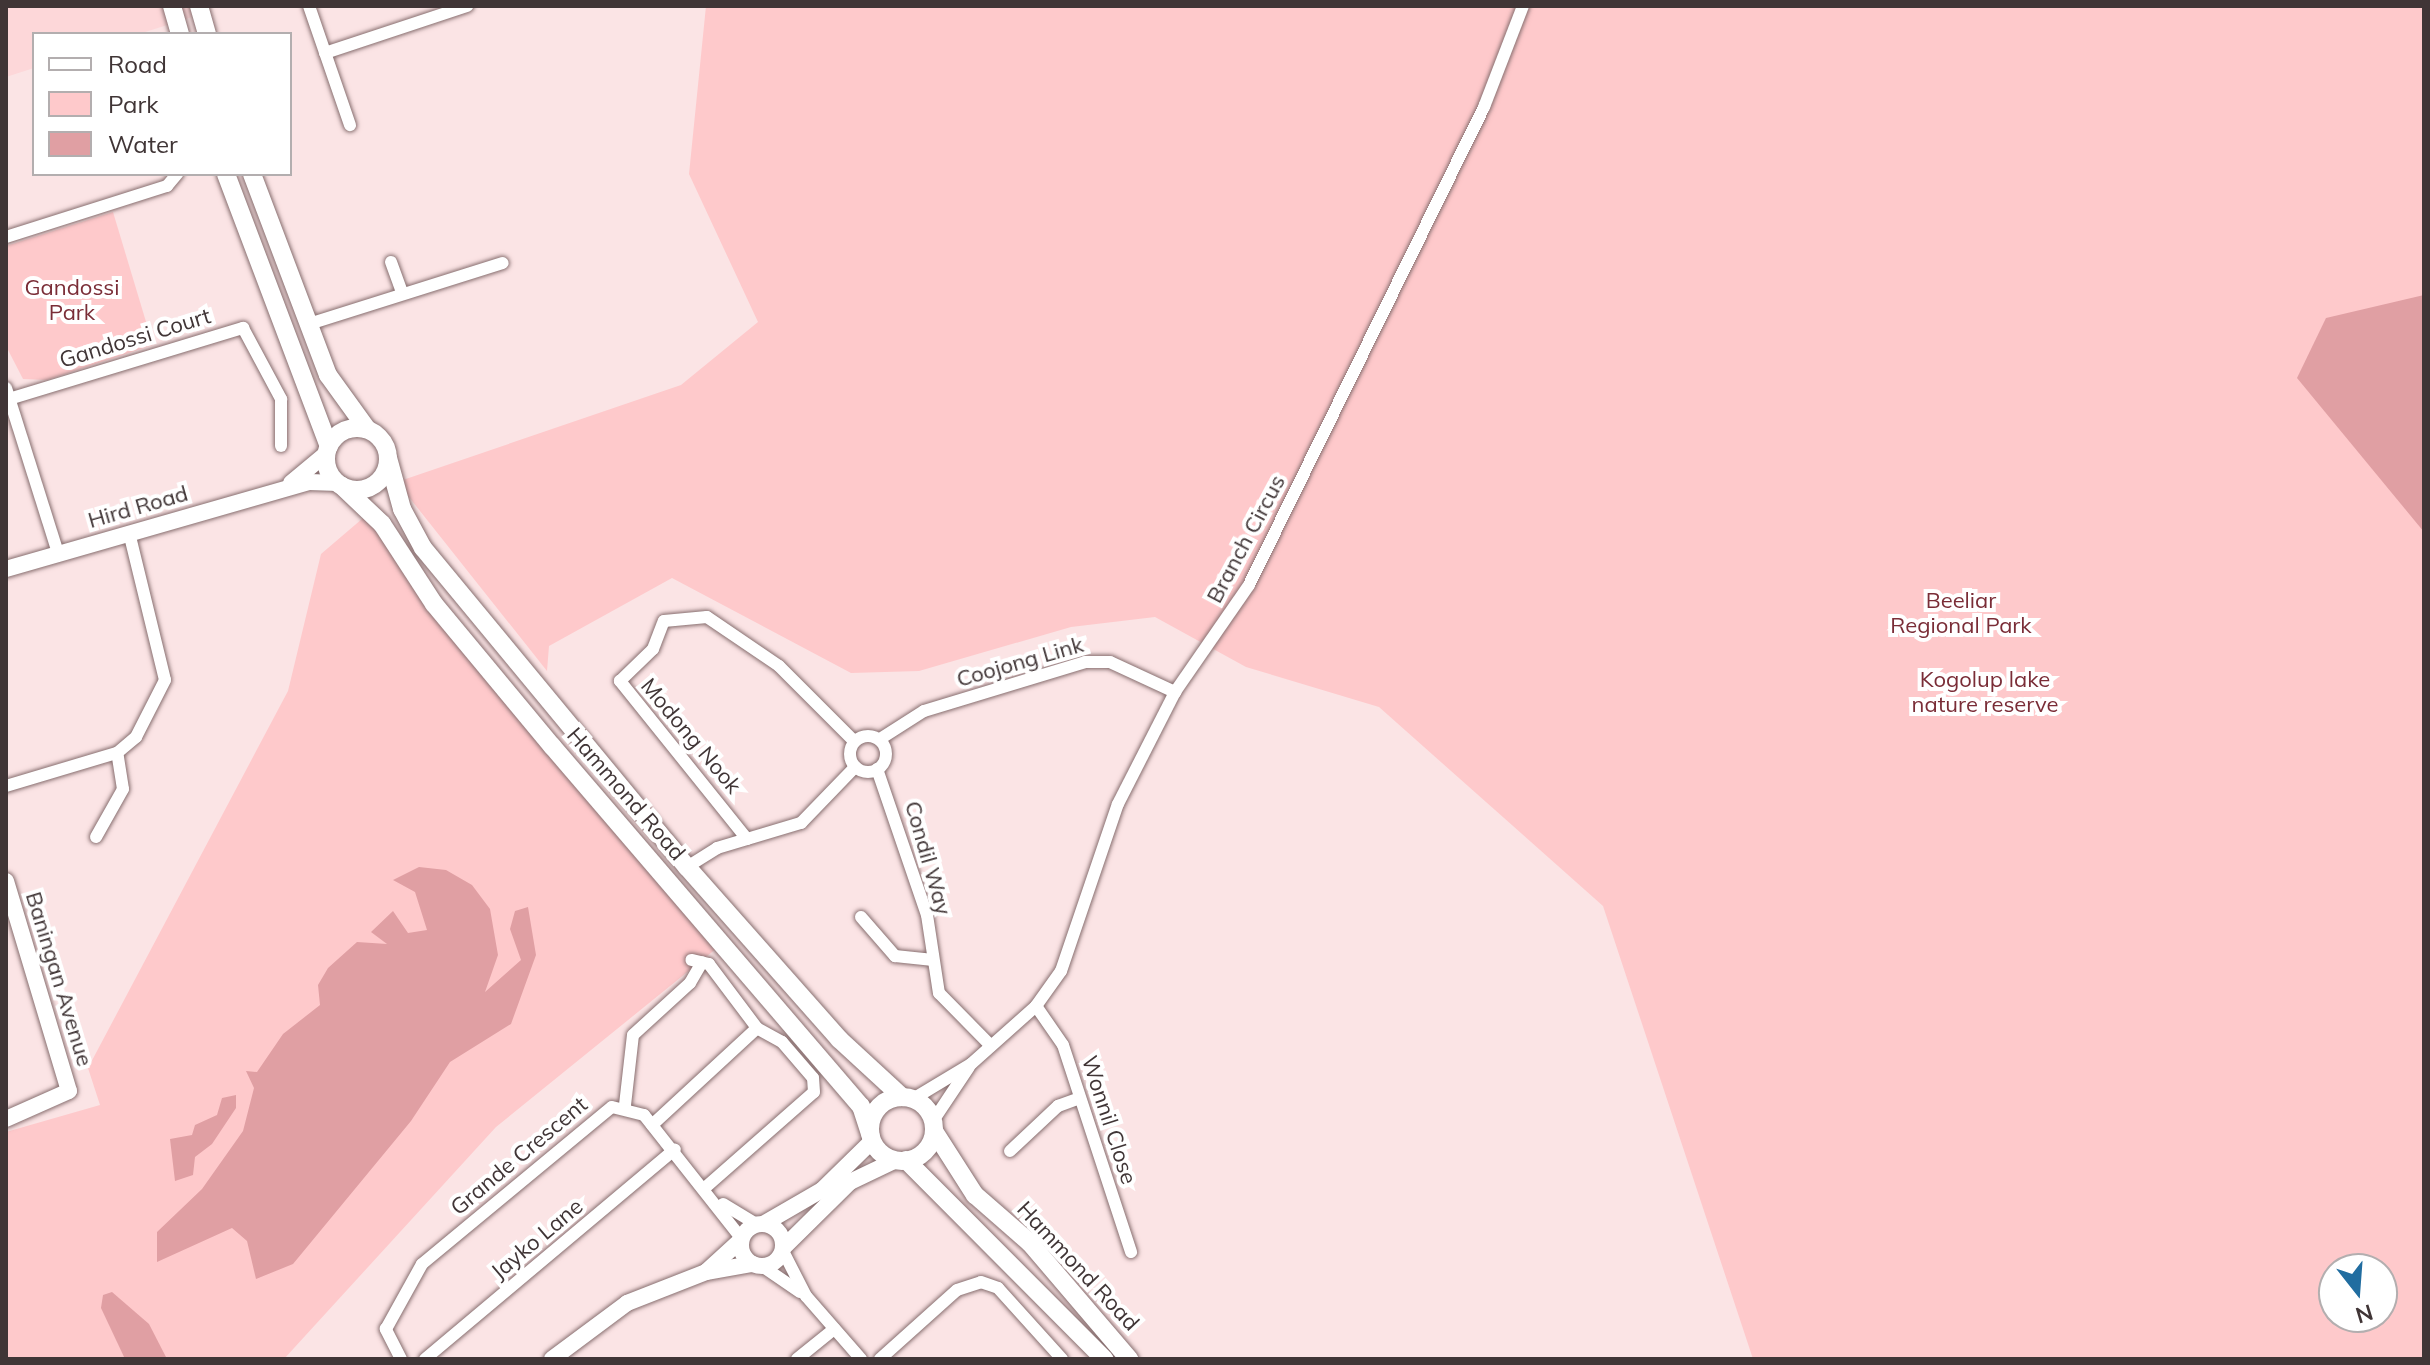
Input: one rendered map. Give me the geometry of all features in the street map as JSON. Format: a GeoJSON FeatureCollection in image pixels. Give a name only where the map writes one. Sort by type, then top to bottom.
{"type":"FeatureCollection","features":[{"type":"Feature","properties":{"kind":"main road"},"geometry":{"type":"LineString","coordinates":[[172,6],[179,32]]}},
{"type":"Feature","properties":{"kind":"main road"},"geometry":{"type":"LineString","coordinates":[[199,6],[206,32]]}},
{"type":"Feature","properties":{"kind":"main road"},"geometry":{"type":"LineString","coordinates":[[227,176],[340,484],[373,485],[388,458],[342,400],[309,324],[253,176]]}},
{"type":"Feature","properties":{"kind":"main road"},"geometry":{"type":"LineString","coordinates":[[328,450],[341,432],[367,429]]}},
{"type":"Feature","properties":{"kind":"main road","name":"Hammond Road"},"geometry":{"type":"LineString","coordinates":[[388,458],[402,509],[423,548],[687,867],[839,1039],[908,1098]]}},
{"type":"Feature","properties":{"kind":"main road","name":"Hammond Road"},"geometry":{"type":"LineString","coordinates":[[340,484],[382,524],[434,604],[852,1094],[872,1138]]}},
{"type":"Feature","properties":{"kind":"main road"},"geometry":{"type":"LineString","coordinates":[[908,1098],[933,1126],[925,1151],[901,1160],[872,1138],[874,1114],[908,1098]]}},
{"type":"Feature","properties":{"kind":"main road","name":"Hammond Road"},"geometry":{"type":"LineString","coordinates":[[933,1126],[975,1195],[1030,1243],[1129,1359]]}},
{"type":"Feature","properties":{"kind":"main road","name":"Hammond Road"},"geometry":{"type":"LineString","coordinates":[[901,1160],[1104,1359]]}},
{"type":"Feature","properties":{"kind":"street"},"geometry":{"type":"LineString","coordinates":[[309,6],[350,125]]}},
{"type":"Feature","properties":{"kind":"street"},"geometry":{"type":"LineString","coordinates":[[325,53],[467,6]]}},
{"type":"Feature","properties":{"kind":"street","name":"Branch Circus"},"geometry":{"type":"LineString","coordinates":[[908,1098],[971,1064],[1036,1006],[1061,971],[1118,804],[1175,692],[1249,585],[1484,107],[1523,6]]}},
{"type":"Feature","properties":{"kind":"street"},"geometry":{"type":"LineString","coordinates":[[6,237],[167,186],[175,176]]}},
{"type":"Feature","properties":{"kind":"street"},"geometry":{"type":"LineString","coordinates":[[391,262],[401,290]]}},
{"type":"Feature","properties":{"kind":"street"},"geometry":{"type":"LineString","coordinates":[[309,324],[401,290],[503,263]]}},
{"type":"Feature","properties":{"kind":"street","name":"Gandossi Court"},"geometry":{"type":"LineString","coordinates":[[8,394],[243,328],[281,399],[281,446]]}},
{"type":"Feature","properties":{"kind":"street"},"geometry":{"type":"LineString","coordinates":[[8,394],[58,553]]}},
{"type":"Feature","properties":{"kind":"street","name":"Hird Road"},"geometry":{"type":"LineString","coordinates":[[283,489],[328,450]]}},
{"type":"Feature","properties":{"kind":"street","name":"Hird Road"},"geometry":{"type":"LineString","coordinates":[[6,569],[283,489],[340,484]]}},
{"type":"Feature","properties":{"kind":"street"},"geometry":{"type":"LineString","coordinates":[[6,786],[117,753],[136,737],[165,680],[129,532]]}},
{"type":"Feature","properties":{"kind":"street","name":"Modong Nook"},"geometry":{"type":"LineString","coordinates":[[747,839],[620,681],[653,649],[664,621],[707,617],[779,666],[854,741]]}},
{"type":"Feature","properties":{"kind":"street","name":"Coojong Link"},"geometry":{"type":"LineString","coordinates":[[880,739],[924,711],[1085,662],[1110,662],[1175,692]]}},
{"type":"Feature","properties":{"kind":"street"},"geometry":{"type":"LineString","coordinates":[[687,867],[747,839],[801,823],[855,767],[854,741],[880,739],[886,755],[877,769],[855,767]]}},
{"type":"Feature","properties":{"kind":"street"},"geometry":{"type":"LineString","coordinates":[[96,837],[123,789],[117,753]]}},
{"type":"Feature","properties":{"kind":"street","name":"Condil Way"},"geometry":{"type":"LineString","coordinates":[[877,769],[927,915],[931,960],[939,993],[991,1046]]}},
{"type":"Feature","properties":{"kind":"street","name":"Baningan Avenue"},"geometry":{"type":"LineString","coordinates":[[6,881],[69,1091],[60,1101],[6,1119]]}},
{"type":"Feature","properties":{"kind":"street"},"geometry":{"type":"LineString","coordinates":[[861,917],[895,956],[931,960]]}},
{"type":"Feature","properties":{"kind":"street"},"geometry":{"type":"LineString","coordinates":[[707,1186],[814,1092],[813,1078],[782,1042],[757,1028],[744,1002],[696,961],[690,983],[633,1035],[625,1105],[652,1125],[707,1186],[720,1202],[757,1265],[806,1296]]}},
{"type":"Feature","properties":{"kind":"street","name":"Wonnil Close"},"geometry":{"type":"LineString","coordinates":[[1036,1006],[1060,1037],[1131,1252]]}},
{"type":"Feature","properties":{"kind":"street"},"geometry":{"type":"LineString","coordinates":[[652,1125],[757,1028]]}},
{"type":"Feature","properties":{"kind":"street","name":"Branch Circus"},"geometry":{"type":"LineString","coordinates":[[933,1126],[971,1064]]}},
{"type":"Feature","properties":{"kind":"street"},"geometry":{"type":"LineString","coordinates":[[1010,1151],[1058,1106],[1080,1098]]}},
{"type":"Feature","properties":{"kind":"street","name":"Grande Crescent"},"geometry":{"type":"LineString","coordinates":[[401,1359],[386,1329],[422,1264],[606,1110],[625,1105]]}},
{"type":"Feature","properties":{"kind":"street"},"geometry":{"type":"LineString","coordinates":[[706,1272],[760,1224],[822,1190],[872,1138]]}},
{"type":"Feature","properties":{"kind":"street","name":"Jayko Lane"},"geometry":{"type":"LineString","coordinates":[[425,1359],[675,1149]]}},
{"type":"Feature","properties":{"kind":"street"},"geometry":{"type":"LineString","coordinates":[[557,1358],[613,1310],[706,1272],[757,1265],[783,1249],[850,1182],[901,1160]]}},
{"type":"Feature","properties":{"kind":"street"},"geometry":{"type":"LineString","coordinates":[[720,1202],[780,1233],[783,1249],[806,1296],[861,1359]]}},
{"type":"Feature","properties":{"kind":"street"},"geometry":{"type":"LineString","coordinates":[[880,1359],[957,1290],[981,1282],[998,1288],[1062,1359]]}},
{"type":"Feature","properties":{"kind":"street"},"geometry":{"type":"LineString","coordinates":[[797,1359],[834,1329]]}},
{"type":"Feature","properties":{"kind":"shaded area"},"geometry":{"type":"Polygon","coordinates":[[[6,6],[190,6],[192,17],[145,32],[32,32],[32,69],[6,77],[6,6]]]}},
{"type":"Feature","properties":{"kind":"green space","name":"Kogolup lake nature reserve"},"geometry":{"type":"Polygon","coordinates":[[[706,6],[2424,6],[2424,1359],[1753,1359],[1603,906],[1379,707],[1246,667],[1155,617],[1071,627],[919,671],[851,673],[672,578],[549,646],[547,671],[397,482],[681,385],[758,322],[689,174],[706,6]]]}},
{"type":"Feature","properties":{"kind":"green space","name":"Gandossi Park"},"geometry":{"type":"Polygon","coordinates":[[[113,212],[153,345],[47,380],[23,379],[6,346],[6,246],[113,212]]]}},
{"type":"Feature","properties":{"kind":"green space"},"geometry":{"type":"Polygon","coordinates":[[[369,513],[717,948],[496,1127],[284,1359],[6,1359],[6,1132],[100,1105],[88,1068],[288,691],[321,554],[369,513]]]}},
{"type":"Feature","properties":{"kind":"water"},"geometry":{"type":"Polygon","coordinates":[[[2424,295],[2424,532],[2297,378],[2326,318],[2424,295]]]}},
{"type":"Feature","properties":{"kind":"water"},"geometry":{"type":"Polygon","coordinates":[[[419,867],[446,870],[472,885],[490,909],[498,955],[485,992],[521,960],[510,929],[515,911],[528,907],[536,955],[511,1024],[450,1062],[411,1121],[293,1264],[256,1279],[247,1241],[232,1228],[157,1262],[157,1232],[202,1189],[243,1131],[254,1088],[246,1071],[257,1072],[283,1034],[320,1005],[318,985],[328,968],[357,942],[387,944],[371,932],[393,911],[408,933],[427,930],[415,892],[393,880],[419,867]]]}},
{"type":"Feature","properties":{"kind":"water"},"geometry":{"type":"Polygon","coordinates":[[[236,1095],[236,1108],[212,1144],[195,1157],[193,1175],[175,1181],[170,1139],[192,1135],[195,1125],[217,1115],[222,1098],[236,1095]]]}},
{"type":"Feature","properties":{"kind":"water"},"geometry":{"type":"Polygon","coordinates":[[[112,1292],[149,1324],[167,1359],[125,1359],[101,1308],[103,1295],[112,1292]]]}},
{"type":"Feature","properties":{"kind":"park label","name":"Beeliar Regional Park"},"geometry":{"type":"Point","coordinates":[1961,612]}}]}
